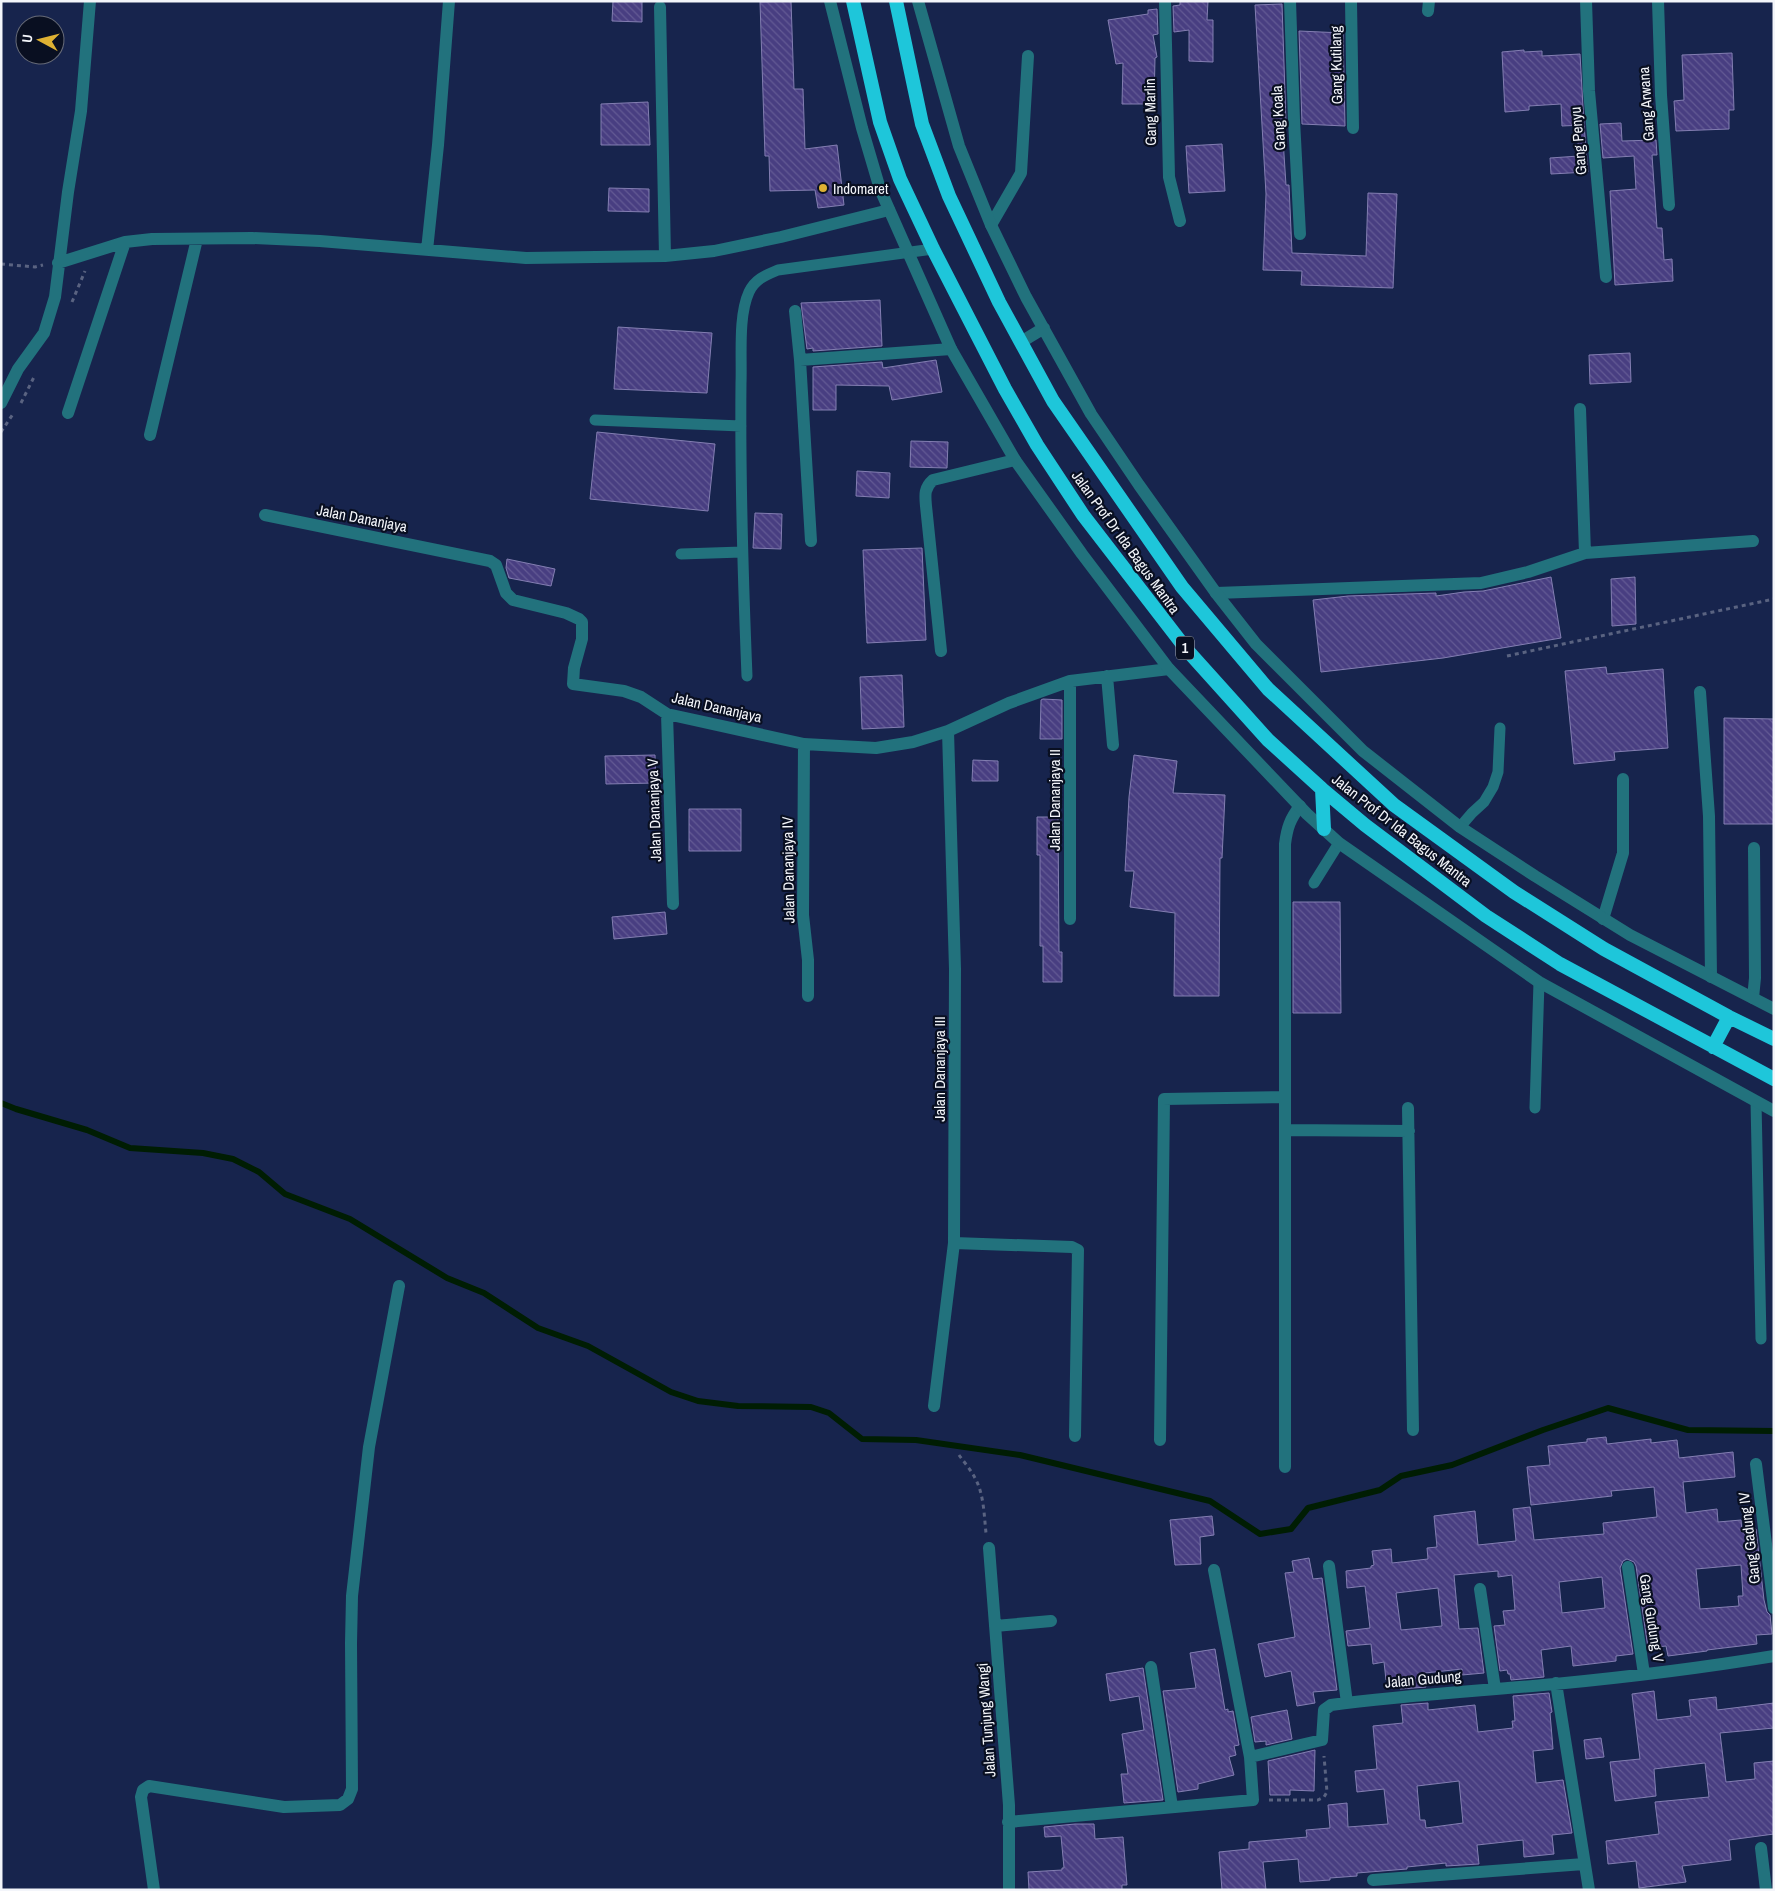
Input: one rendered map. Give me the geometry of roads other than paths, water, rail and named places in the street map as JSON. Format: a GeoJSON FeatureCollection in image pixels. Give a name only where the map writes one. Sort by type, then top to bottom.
{"type":"FeatureCollection","features":[{"type":"Feature","properties":{"kind":"highway","name":"Jalan Prof Dr Ida Bagus Mantra"},"geometry":{"type":"LineString","coordinates":[[852,1],[880,122],[900,178],[933,249],[1009,397],[1037,445],[1083,515],[1187,650],[1268,740],[1322,789],[1365,825],[1486,916],[1560,964],[1774,1079]]}},
{"type":"Feature","properties":{"kind":"highway","name":"Jalan Prof Dr Ida Bagus Mantra"},"geometry":{"type":"LineString","coordinates":[[896,1],[922,124],[949,196],[999,302],[1053,401],[1182,587],[1268,689],[1394,805],[1514,892],[1604,949],[1774,1038]]}},
{"type":"Feature","properties":{"kind":"highway"},"geometry":{"type":"LineString","coordinates":[[1322,789],[1324,830]]}},
{"type":"Feature","properties":{"kind":"highway"},"geometry":{"type":"LineString","coordinates":[[1713,1047],[1729,1016]]}},
{"type":"Feature","properties":{"kind":"street"},"geometry":{"type":"LineString","coordinates":[[1,403],[18,369],[44,333],[55,297],[58,263],[81,111],[90,1]]}},
{"type":"Feature","properties":{"kind":"street"},"geometry":{"type":"LineString","coordinates":[[427,250],[438,145],[449,1]]}},
{"type":"Feature","properties":{"kind":"street"},"geometry":{"type":"LineString","coordinates":[[830,1],[862,128],[880,189],[951,349],[1015,460],[1082,554],[1169,669],[1300,806],[1339,843],[1539,982],[1774,1111]]}},
{"type":"Feature","properties":{"kind":"street"},"geometry":{"type":"LineString","coordinates":[[918,1],[959,146],[991,225],[1026,297],[1091,414],[1139,485],[1256,644],[1363,751],[1460,827],[1603,919],[1774,1009]]}},
{"type":"Feature","properties":{"kind":"street","name":"Gang Marlin"},"geometry":{"type":"LineString","coordinates":[[1165,1],[1168,177],[1180,221]]}},
{"type":"Feature","properties":{"kind":"street","name":"Gang Koala"},"geometry":{"type":"LineString","coordinates":[[1290,1],[1300,234]]}},
{"type":"Feature","properties":{"kind":"street","name":"Gang Kutilang"},"geometry":{"type":"LineString","coordinates":[[1351,1],[1353,128]]}},
{"type":"Feature","properties":{"kind":"street","name":"Gang Penyu"},"geometry":{"type":"LineString","coordinates":[[1586,1],[1589,91],[1606,277]]}},
{"type":"Feature","properties":{"kind":"street","name":"Gang Arwana"},"geometry":{"type":"LineString","coordinates":[[1658,1],[1657,17],[1661,95],[1669,205]]}},
{"type":"Feature","properties":{"kind":"street"},"geometry":{"type":"LineString","coordinates":[[660,7],[665,256]]}},
{"type":"Feature","properties":{"kind":"street"},"geometry":{"type":"LineString","coordinates":[[991,225],[1022,173],[1028,56]]}},
{"type":"Feature","properties":{"kind":"street"},"geometry":{"type":"LineString","coordinates":[[58,263],[125,242],[152,239],[252,238],[320,241],[526,258],[665,256],[714,251],[781,237],[889,210]]}},
{"type":"Feature","properties":{"kind":"street"},"geometry":{"type":"LineString","coordinates":[[150,434],[197,239]]}},
{"type":"Feature","properties":{"kind":"street"},"geometry":{"type":"LineString","coordinates":[[68,413],[125,242]]}},
{"type":"Feature","properties":{"kind":"street"},"geometry":{"type":"LineString","coordinates":[[795,311],[800,360],[811,541]]}},
{"type":"Feature","properties":{"kind":"street"},"geometry":{"type":"LineString","coordinates":[[1021,342],[1044,328]]}},
{"type":"Feature","properties":{"kind":"street"},"geometry":{"type":"LineString","coordinates":[[800,360],[951,349]]}},
{"type":"Feature","properties":{"kind":"street"},"geometry":{"type":"LineString","coordinates":[[1580,409],[1584,553]]}},
{"type":"Feature","properties":{"kind":"street"},"geometry":{"type":"LineString","coordinates":[[941,651],[925,493],[927,485],[933,480],[1015,460]]}},
{"type":"Feature","properties":{"kind":"street","name":"Jalan Dananjaya"},"geometry":{"type":"LineString","coordinates":[[265,516],[490,561],[496,565],[506,593],[513,600],[566,613],[582,622],[582,639],[574,668],[573,684],[624,691],[641,697],[667,714],[804,744],[876,748],[913,742],[948,731],[1009,703],[1070,682],[1169,669]]}},
{"type":"Feature","properties":{"kind":"street"},"geometry":{"type":"LineString","coordinates":[[1216,592],[1481,583],[1528,572],[1584,553],[1753,541]]}},
{"type":"Feature","properties":{"kind":"street"},"geometry":{"type":"LineString","coordinates":[[1107,676],[1114,745]]}},
{"type":"Feature","properties":{"kind":"street","name":"Jalan Dananjaya II"},"geometry":{"type":"LineString","coordinates":[[1070,682],[1070,919]]}},
{"type":"Feature","properties":{"kind":"street"},"geometry":{"type":"LineString","coordinates":[[1700,692],[1709,816],[1711,977]]}},
{"type":"Feature","properties":{"kind":"street","name":"Jalan Dananjaya V"},"geometry":{"type":"LineString","coordinates":[[667,714],[673,904]]}},
{"type":"Feature","properties":{"kind":"street","name":"Jalan Dananjaya III"},"geometry":{"type":"LineString","coordinates":[[934,1406],[954,1243],[955,969],[948,731]]}},
{"type":"Feature","properties":{"kind":"street","name":"Jalan Dananjaya IV"},"geometry":{"type":"LineString","coordinates":[[804,744],[803,915],[808,960],[808,996]]}},
{"type":"Feature","properties":{"kind":"street"},"geometry":{"type":"LineString","coordinates":[[1351,767],[1363,751]]}},
{"type":"Feature","properties":{"kind":"street"},"geometry":{"type":"LineString","coordinates":[[1603,919],[1622,853],[1623,780]]}},
{"type":"Feature","properties":{"kind":"street"},"geometry":{"type":"LineString","coordinates":[[1285,1467],[1285,844],[1291,818],[1300,806]]}},
{"type":"Feature","properties":{"kind":"street"},"geometry":{"type":"LineString","coordinates":[[1753,998],[1754,848]]}},
{"type":"Feature","properties":{"kind":"street"},"geometry":{"type":"LineString","coordinates":[[1160,1440],[1164,1099],[1285,1097]]}},
{"type":"Feature","properties":{"kind":"street"},"geometry":{"type":"LineString","coordinates":[[1408,1108],[1413,1430]]}},
{"type":"Feature","properties":{"kind":"street"},"geometry":{"type":"LineString","coordinates":[[1285,1130],[1408,1131]]}},
{"type":"Feature","properties":{"kind":"street"},"geometry":{"type":"LineString","coordinates":[[954,1243],[1072,1247],[1078,1250],[1075,1436]]}},
{"type":"Feature","properties":{"kind":"street"},"geometry":{"type":"LineString","coordinates":[[154,1890],[141,1797],[143,1790],[149,1786],[284,1807],[340,1805],[348,1799],[352,1789],[350,1643],[352,1596],[369,1447],[399,1286]]}},
{"type":"Feature","properties":{"kind":"street","name":"Gang Gadung IV"},"geometry":{"type":"LineString","coordinates":[[1756,1464],[1774,1608]]}},
{"type":"Feature","properties":{"kind":"street","name":"Jalan Tunjung Wangi"},"geometry":{"type":"LineString","coordinates":[[989,1548],[1008,1822],[1009,1890]]}},
{"type":"Feature","properties":{"kind":"street"},"geometry":{"type":"LineString","coordinates":[[1329,1566],[1347,1702]]}},
{"type":"Feature","properties":{"kind":"street","name":"Gang Gudung V"},"geometry":{"type":"LineString","coordinates":[[1628,1567],[1644,1674]]}},
{"type":"Feature","properties":{"kind":"street"},"geometry":{"type":"LineString","coordinates":[[1008,1822],[1253,1800],[1250,1757],[1214,1570]]}},
{"type":"Feature","properties":{"kind":"street"},"geometry":{"type":"LineString","coordinates":[[1480,1589],[1495,1689]]}},
{"type":"Feature","properties":{"kind":"street"},"geometry":{"type":"LineString","coordinates":[[995,1626],[1051,1621]]}},
{"type":"Feature","properties":{"kind":"street","name":"Jalan Gudung"},"geometry":{"type":"LineString","coordinates":[[1250,1757],[1322,1740],[1324,1710],[1331,1704],[1395,1696],[1556,1684],[1774,1656]]}},
{"type":"Feature","properties":{"kind":"street"},"geometry":{"type":"LineString","coordinates":[[1151,1666],[1172,1808]]}},
{"type":"Feature","properties":{"kind":"street"},"geometry":{"type":"LineString","coordinates":[[1556,1684],[1588,1890]]}},
{"type":"Feature","properties":{"kind":"street"},"geometry":{"type":"LineString","coordinates":[[1761,1848],[1766,1890]]}},
{"type":"Feature","properties":{"kind":"street"},"geometry":{"type":"LineString","coordinates":[[1373,1880],[1584,1864]]}},
{"type":"Feature","properties":{"kind":"lane"},"geometry":{"type":"LineString","coordinates":[[747,676],[742,552],[741,426],[744,311],[749,291],[760,278],[778,270],[933,249]]}},
{"type":"Feature","properties":{"kind":"lane"},"geometry":{"type":"LineString","coordinates":[[595,420],[741,426]]}},
{"type":"Feature","properties":{"kind":"lane"},"geometry":{"type":"LineString","coordinates":[[681,554],[742,552]]}},
{"type":"Feature","properties":{"kind":"lane"},"geometry":{"type":"LineString","coordinates":[[1460,827],[1472,812],[1484,802],[1493,787],[1498,772],[1500,728]]}},
{"type":"Feature","properties":{"kind":"lane"},"geometry":{"type":"LineString","coordinates":[[1314,882],[1339,843]]}},
{"type":"Feature","properties":{"kind":"lane"},"geometry":{"type":"LineString","coordinates":[[1535,1108],[1539,982]]}},
{"type":"Feature","properties":{"kind":"lane"},"geometry":{"type":"LineString","coordinates":[[1756,1102],[1761,1339]]}},
{"type":"Feature","properties":{"kind":"waterway"},"geometry":{"type":"LineString","coordinates":[[1,1103],[87,1130],[130,1148],[203,1153],[233,1159],[259,1172],[285,1194],[350,1219],[447,1278],[484,1293],[538,1328],[588,1346],[671,1392],[698,1401],[738,1406],[811,1407],[829,1413],[862,1439],[916,1440],[1020,1455],[1210,1501],[1260,1534],[1291,1529],[1308,1508],[1380,1490],[1401,1476],[1452,1465],[1543,1430],[1608,1408],[1688,1430],[1774,1431]]}},
{"type":"Feature","properties":{"kind":"place","name":"Indomaret"},"geometry":{"type":"Point","coordinates":[823,188]}}]}
